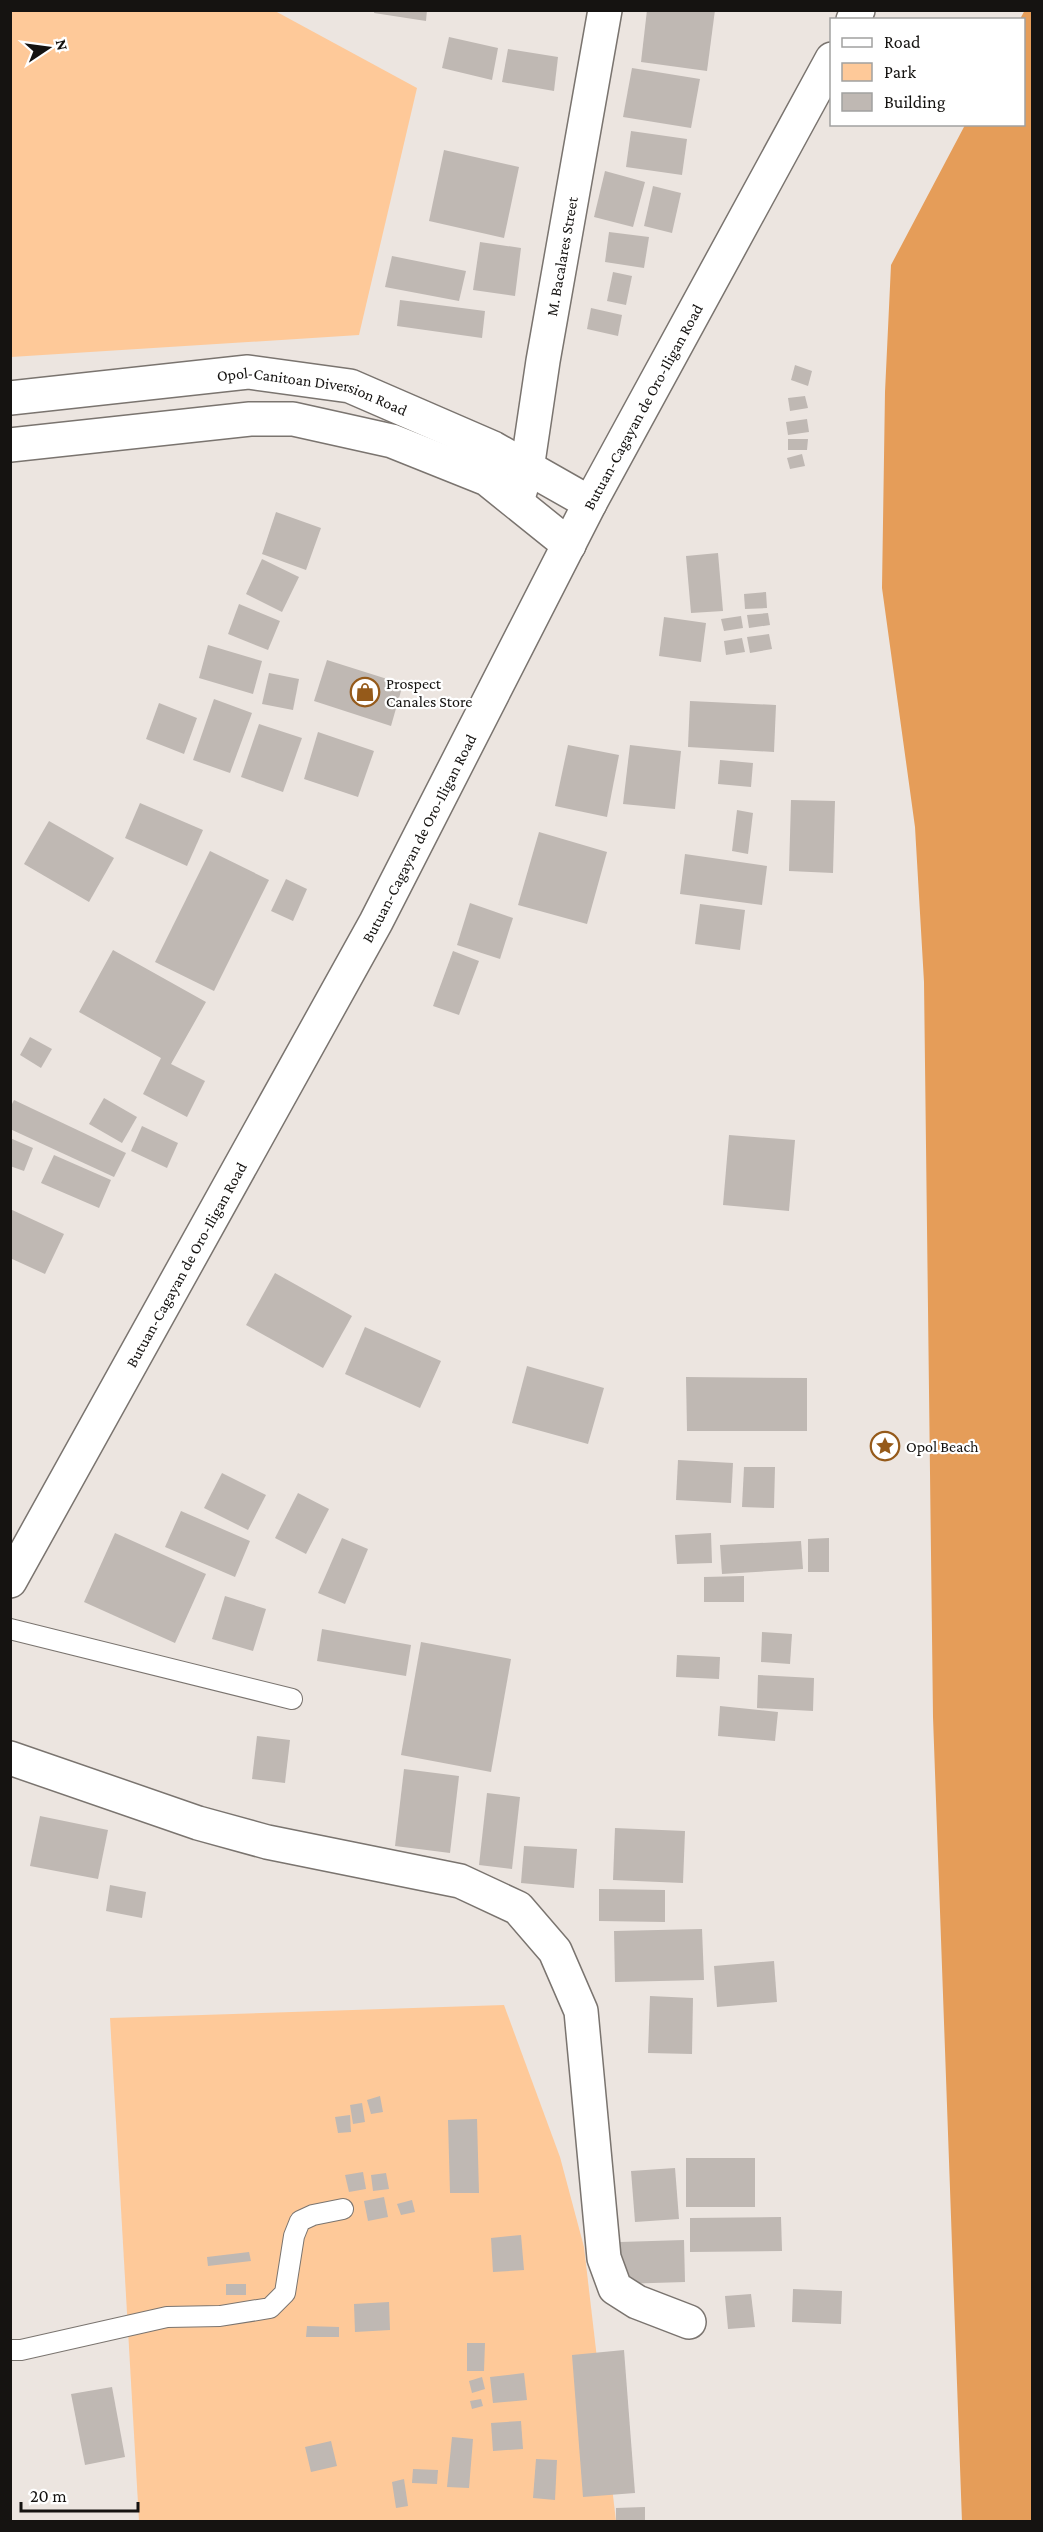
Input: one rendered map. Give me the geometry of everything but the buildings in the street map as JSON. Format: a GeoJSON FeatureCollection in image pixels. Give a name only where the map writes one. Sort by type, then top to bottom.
{"type":"FeatureCollection","features":[{"type":"Feature","properties":{"kind":"main road","name":"M. Bacalares Street"},"geometry":{"type":"LineString","coordinates":[[517,501],[527,469],[545,349],[605,10]]}},
{"type":"Feature","properties":{"kind":"main road","name":"Butuan-Cagayan de Oro-Iligan Road"},"geometry":{"type":"LineString","coordinates":[[10,1581],[376,922],[590,503],[830,60]]}},
{"type":"Feature","properties":{"kind":"main road","name":"Opol-Canitoan Diversion Road"},"geometry":{"type":"LineString","coordinates":[[10,398],[248,372],[350,386],[408,409],[493,448],[590,503]]}},
{"type":"Feature","properties":{"kind":"main road","name":"Opol-Canitoan Diversion Road"},"geometry":{"type":"LineString","coordinates":[[10,445],[250,419],[293,419],[392,441],[487,479],[569,545]]}},
{"type":"Feature","properties":{"kind":"main road"},"geometry":{"type":"LineString","coordinates":[[10,1758],[198,1823],[278,1844],[460,1881],[518,1908],[555,1952],[581,2011],[604,2258],[615,2288],[637,2302],[689,2322]]}},
{"type":"Feature","properties":{"kind":"lane"},"geometry":{"type":"LineString","coordinates":[[10,1629],[292,1699]]}},
{"type":"Feature","properties":{"kind":"lane"},"geometry":{"type":"LineString","coordinates":[[10,2350],[21,2350],[167,2317],[220,2316],[270,2308],[285,2293],[294,2235],[300,2221],[313,2215],[343,2209]]}},
{"type":"Feature","properties":{"kind":"green space"},"geometry":{"type":"Polygon","coordinates":[[[11,10],[275,11],[417,88],[359,335],[11,357],[11,10]]]}},
{"type":"Feature","properties":{"kind":"green space"},"geometry":{"type":"Polygon","coordinates":[[[504,2005],[560,2157],[584,2247],[616,2521],[139,2521],[110,2018],[504,2005]]]}},
{"type":"Feature","properties":{"kind":"shaded area"},"geometry":{"type":"Polygon","coordinates":[[[1025,10],[1032,11],[1032,2521],[962,2522],[933,1717],[924,982],[915,827],[882,588],[885,392],[891,265],[964,126],[1025,126],[1025,18],[1021,18],[1025,10]]]}},
{"type":"Feature","properties":{"kind":"place","name":"Prospect Canales Store"},"geometry":{"type":"Point","coordinates":[365,692]}},
{"type":"Feature","properties":{"kind":"place","name":"Opol Beach"},"geometry":{"type":"Point","coordinates":[885,1446]}}]}
